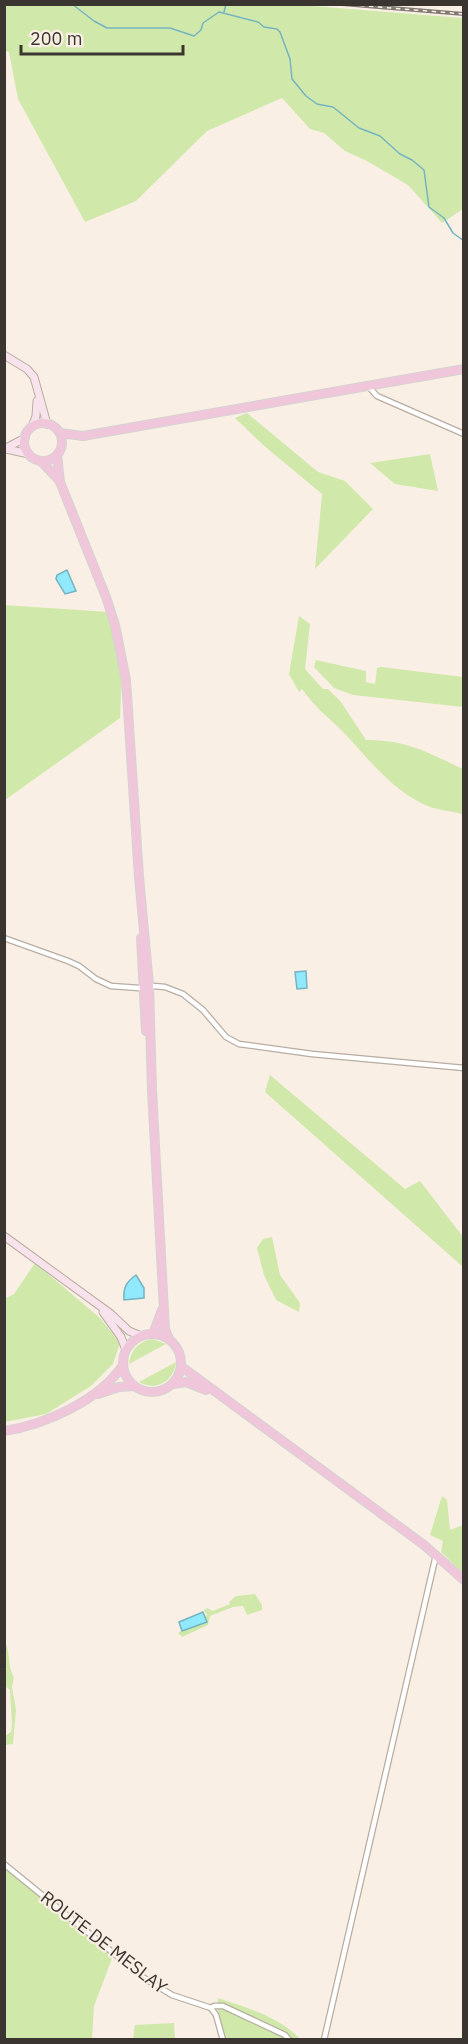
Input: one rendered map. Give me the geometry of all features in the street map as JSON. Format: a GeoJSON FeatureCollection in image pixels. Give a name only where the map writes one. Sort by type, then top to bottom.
{"type":"FeatureCollection","features":[{"type":"Feature","properties":{"kind":"main road"},"geometry":{"type":"LineString","coordinates":[[4,355],[27,369],[33,377],[47,424]]}},
{"type":"Feature","properties":{"kind":"main road"},"geometry":{"type":"LineString","coordinates":[[60,433],[83,436],[464,369]]}},
{"type":"Feature","properties":{"kind":"main road"},"geometry":{"type":"LineString","coordinates":[[5,449],[25,438],[32,427],[36,416],[38,395]]}},
{"type":"Feature","properties":{"kind":"main road"},"geometry":{"type":"LineString","coordinates":[[32,427],[47,424],[60,433],[62,443],[59,452],[60,482],[106,597],[122,651],[128,702],[163,1305],[165,1329],[169,1339],[179,1351],[182,1367],[173,1384],[166,1389],[149,1392],[134,1386],[127,1379],[123,1365]]}},
{"type":"Feature","properties":{"kind":"main road"},"geometry":{"type":"LineString","coordinates":[[41,461],[51,459],[83,436]]}},
{"type":"Feature","properties":{"kind":"main road"},"geometry":{"type":"LineString","coordinates":[[25,438],[29,454]]}},
{"type":"Feature","properties":{"kind":"main road"},"geometry":{"type":"LineString","coordinates":[[5,449],[29,454],[41,461],[60,482]]}},
{"type":"Feature","properties":{"kind":"main road"},"geometry":{"type":"LineString","coordinates":[[4,1236],[111,1314],[129,1331],[141,1336]]}},
{"type":"Feature","properties":{"kind":"main road"},"geometry":{"type":"LineString","coordinates":[[93,1302],[114,1326],[126,1350]]}},
{"type":"Feature","properties":{"kind":"main road"},"geometry":{"type":"LineString","coordinates":[[153,1334],[163,1305]]}},
{"type":"Feature","properties":{"kind":"main road"},"geometry":{"type":"LineString","coordinates":[[88,1398],[114,1378],[123,1365],[126,1350],[131,1343],[141,1336],[153,1334],[169,1339]]}},
{"type":"Feature","properties":{"kind":"main road"},"geometry":{"type":"LineString","coordinates":[[182,1367],[436,1555],[464,1580]]}},
{"type":"Feature","properties":{"kind":"main road"},"geometry":{"type":"LineString","coordinates":[[173,1384],[186,1383],[223,1398]]}},
{"type":"Feature","properties":{"kind":"main road"},"geometry":{"type":"LineString","coordinates":[[4,1431],[42,1423],[88,1398],[119,1387],[134,1386]]}},
{"type":"Feature","properties":{"kind":"street"},"geometry":{"type":"LineString","coordinates":[[368,386],[377,396],[464,434]]}},
{"type":"Feature","properties":{"kind":"street"},"geometry":{"type":"LineString","coordinates":[[4,938],[68,961],[79,966],[96,980],[111,986],[120,988],[165,987],[183,994],[203,1010],[226,1037],[239,1044],[312,1054],[464,1068]]}},
{"type":"Feature","properties":{"kind":"street"},"geometry":{"type":"LineString","coordinates":[[324,2040],[436,1555]]}},
{"type":"Feature","properties":{"kind":"street","name":"ROUTE DE MESLAY"},"geometry":{"type":"LineString","coordinates":[[4,1864],[144,1978],[172,1995],[211,2008],[223,2006],[276,2031],[288,2040]]}},
{"type":"Feature","properties":{"kind":"street"},"geometry":{"type":"LineString","coordinates":[[211,2008],[216,2015],[223,2040]]}},
{"type":"Feature","properties":{"kind":"green space"},"geometry":{"type":"Polygon","coordinates":[[[288,4],[463,18],[463,209],[442,223],[408,185],[345,151],[324,133],[310,129],[282,98],[207,131],[136,201],[85,222],[18,99],[9,52],[5,51],[5,5],[288,4]]]}},
{"type":"Feature","properties":{"kind":"green space"},"geometry":{"type":"Polygon","coordinates":[[[247,413],[318,472],[345,481],[373,509],[315,569],[322,494],[263,445],[235,418],[247,413]]]}},
{"type":"Feature","properties":{"kind":"green space"},"geometry":{"type":"Polygon","coordinates":[[[430,454],[438,491],[395,484],[370,463],[430,454]]]}},
{"type":"Feature","properties":{"kind":"green space"},"geometry":{"type":"Polygon","coordinates":[[[4,605],[109,612],[123,656],[120,718],[5,800],[4,605]]]}},
{"type":"Feature","properties":{"kind":"green space"},"geometry":{"type":"Polygon","coordinates":[[[299,616],[310,624],[305,669],[323,689],[328,689],[341,702],[366,740],[405,745],[427,752],[463,769],[463,814],[428,806],[401,791],[373,765],[302,689],[299,692],[289,674],[299,616]]]}},
{"type":"Feature","properties":{"kind":"green space"},"geometry":{"type":"Polygon","coordinates":[[[316,660],[366,671],[366,682],[375,684],[377,668],[381,667],[463,677],[463,707],[353,695],[334,688],[314,667],[316,660]]]}},
{"type":"Feature","properties":{"kind":"green space"},"geometry":{"type":"Polygon","coordinates":[[[270,1075],[405,1189],[420,1181],[463,1237],[463,1267],[265,1092],[270,1075]]]}},
{"type":"Feature","properties":{"kind":"green space"},"geometry":{"type":"Polygon","coordinates":[[[272,1237],[280,1275],[300,1303],[299,1312],[276,1300],[264,1275],[257,1248],[263,1239],[272,1237]]]}},
{"type":"Feature","properties":{"kind":"green space"},"geometry":{"type":"Polygon","coordinates":[[[35,1263],[100,1318],[120,1343],[113,1364],[91,1386],[46,1414],[5,1422],[4,1299],[14,1294],[35,1263]]]}},
{"type":"Feature","properties":{"kind":"green space"},"geometry":{"type":"Polygon","coordinates":[[[152,1339],[166,1344],[129,1364],[136,1347],[152,1339]]]}},
{"type":"Feature","properties":{"kind":"green space"},"geometry":{"type":"Polygon","coordinates":[[[176,1362],[172,1375],[163,1383],[152,1386],[139,1382],[176,1362]]]}},
{"type":"Feature","properties":{"kind":"green space"},"geometry":{"type":"Polygon","coordinates":[[[442,1496],[447,1500],[450,1530],[463,1525],[463,1573],[441,1552],[443,1541],[430,1535],[442,1496]]]}},
{"type":"Feature","properties":{"kind":"green space"},"geometry":{"type":"Polygon","coordinates":[[[255,1594],[262,1605],[262,1610],[247,1615],[243,1606],[233,1607],[210,1616],[208,1625],[182,1637],[178,1633],[207,1615],[204,1610],[207,1608],[213,1611],[230,1604],[229,1602],[236,1596],[255,1594]]]}},
{"type":"Feature","properties":{"kind":"green space"},"geometry":{"type":"Polygon","coordinates":[[[5,1642],[10,1669],[14,1677],[12,1687],[16,1710],[13,1744],[5,1745],[5,1736],[11,1732],[12,1725],[10,1690],[5,1686],[7,1668],[5,1668],[5,1642]]]}},
{"type":"Feature","properties":{"kind":"green space"},"geometry":{"type":"Polygon","coordinates":[[[4,1867],[113,1956],[94,2006],[92,2039],[5,2039],[4,1867]]]}},
{"type":"Feature","properties":{"kind":"green space"},"geometry":{"type":"Polygon","coordinates":[[[218,1998],[251,2009],[282,2024],[300,2039],[226,2039],[217,2008],[218,1998]]]}},
{"type":"Feature","properties":{"kind":"green space"},"geometry":{"type":"Polygon","coordinates":[[[174,2023],[175,2039],[133,2039],[135,2025],[174,2023]]]}},
{"type":"Feature","properties":{"kind":"water"},"geometry":{"type":"Polygon","coordinates":[[[67,570],[76,591],[65,594],[56,579],[57,575],[67,570]]]}},
{"type":"Feature","properties":{"kind":"water"},"geometry":{"type":"Polygon","coordinates":[[[306,971],[307,988],[297,989],[295,972],[306,971]]]}},
{"type":"Feature","properties":{"kind":"water"},"geometry":{"type":"Polygon","coordinates":[[[136,1275],[144,1288],[144,1298],[124,1300],[126,1286],[136,1275]]]}},
{"type":"Feature","properties":{"kind":"water"},"geometry":{"type":"Polygon","coordinates":[[[203,1612],[207,1622],[182,1631],[179,1622],[203,1612]]]}},
{"type":"Feature","properties":{"kind":"waterway"},"geometry":{"type":"LineString","coordinates":[[72,4],[107,28],[170,28],[194,36],[201,30],[203,23],[219,12],[277,29],[290,59],[292,79],[306,96],[317,104],[333,107],[359,128],[380,136],[400,154],[424,170],[429,207],[444,218],[453,233],[464,241]]}},
{"type":"Feature","properties":{"kind":"waterway"},"geometry":{"type":"LineString","coordinates":[[224,12],[226,4]]}},
{"type":"Feature","properties":{"kind":"railway"},"geometry":{"type":"LineString","coordinates":[[342,4],[464,14]]}}]}
